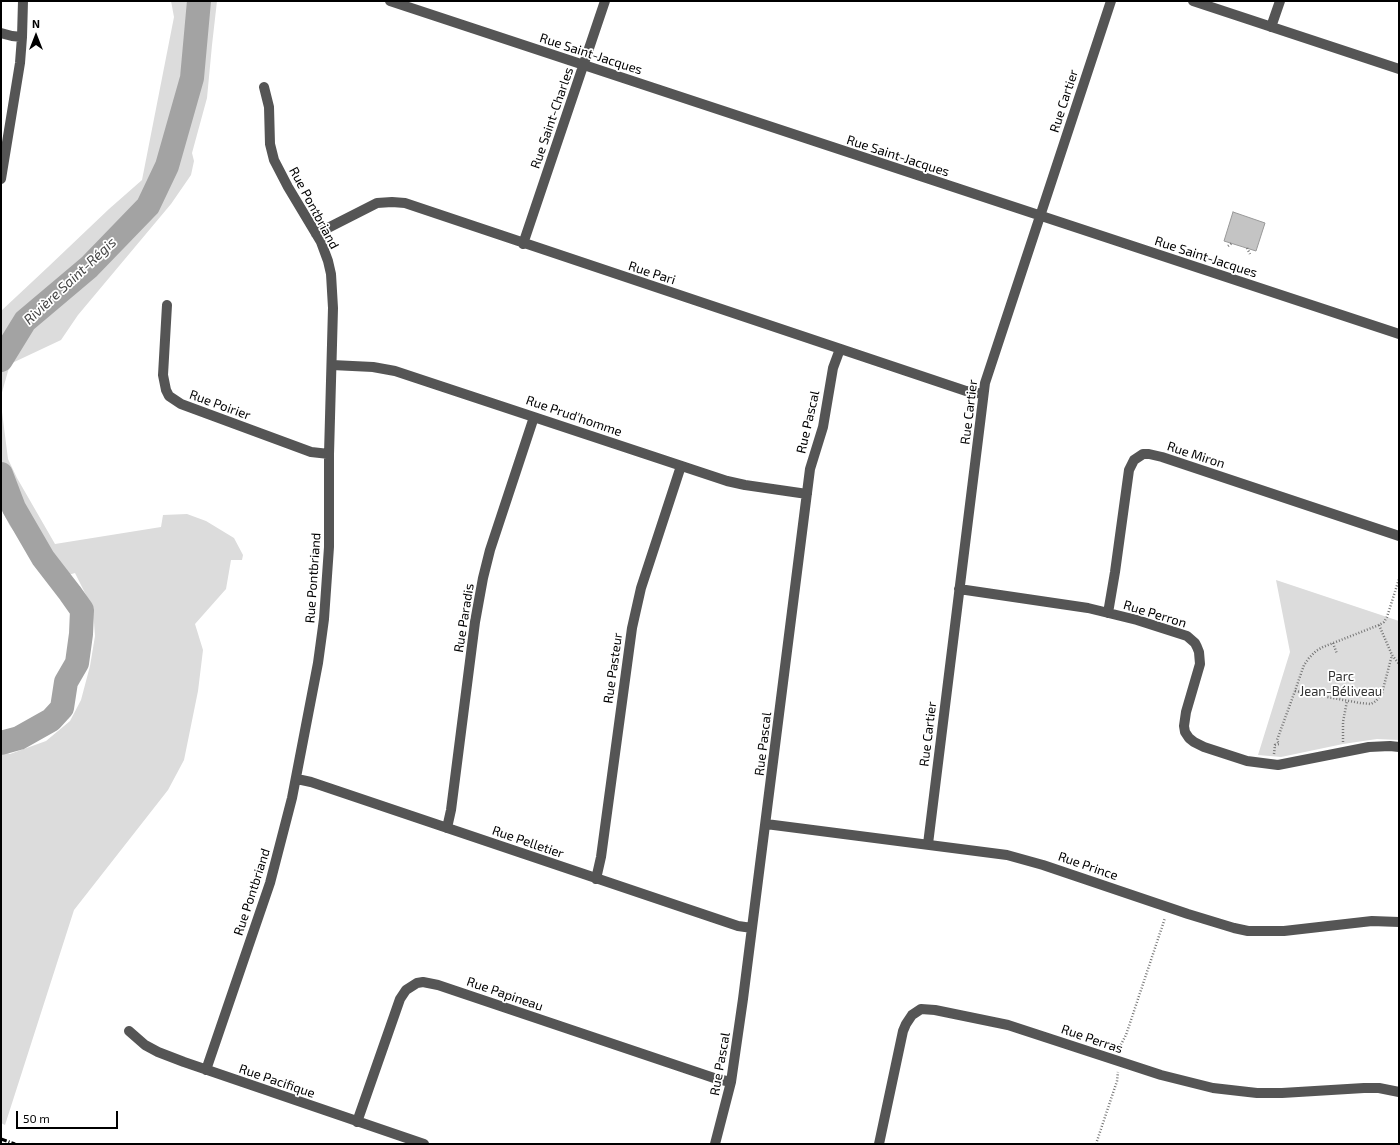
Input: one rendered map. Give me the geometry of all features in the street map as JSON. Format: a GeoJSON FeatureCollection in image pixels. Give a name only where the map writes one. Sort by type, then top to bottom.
{"type":"FeatureCollection","features":[{"type":"Feature","properties":{"kind":"street"},"geometry":{"type":"LineString","coordinates":[[1,179],[19,70],[23,1]]}},
{"type":"Feature","properties":{"kind":"street","name":"Rue Saint-Jacques"},"geometry":{"type":"LineString","coordinates":[[390,1],[1399,334]]}},
{"type":"Feature","properties":{"kind":"street","name":"Rue Saint-Charles"},"geometry":{"type":"LineString","coordinates":[[523,244],[605,1]]}},
{"type":"Feature","properties":{"kind":"street","name":"Rue Cartier"},"geometry":{"type":"LineString","coordinates":[[928,844],[983,394],[987,374],[1111,1]]}},
{"type":"Feature","properties":{"kind":"street"},"geometry":{"type":"LineString","coordinates":[[1193,1],[1399,69]]}},
{"type":"Feature","properties":{"kind":"street"},"geometry":{"type":"LineString","coordinates":[[1271,27],[1280,1]]}},
{"type":"Feature","properties":{"kind":"street"},"geometry":{"type":"LineString","coordinates":[[1,33],[22,37]]}},
{"type":"Feature","properties":{"kind":"street","name":"Rue Pontbriand"},"geometry":{"type":"LineString","coordinates":[[206,1070],[270,883],[297,779],[314,688],[323,626],[329,547],[332,279],[325,251],[274,160],[270,144],[269,106],[264,87]]}},
{"type":"Feature","properties":{"kind":"street","name":"Rue Pari"},"geometry":{"type":"LineString","coordinates":[[316,234],[377,203],[392,202],[405,204],[966,391],[983,394]]}},
{"type":"Feature","properties":{"kind":"street","name":"Rue Poirier"},"geometry":{"type":"LineString","coordinates":[[168,305],[163,375],[166,390],[169,396],[181,404],[311,452],[330,454]]}},
{"type":"Feature","properties":{"kind":"street","name":"Rue Pascal"},"geometry":{"type":"LineString","coordinates":[[715,1144],[735,1060],[810,469],[823,426],[833,368],[840,349]]}},
{"type":"Feature","properties":{"kind":"street","name":"Rue Prud'homme"},"geometry":{"type":"LineString","coordinates":[[332,365],[373,367],[395,371],[736,484],[807,494]]}},
{"type":"Feature","properties":{"kind":"street","name":"Rue Paradis"},"geometry":{"type":"LineString","coordinates":[[447,828],[452,810],[476,615],[483,578],[490,550],[534,417]]}},
{"type":"Feature","properties":{"kind":"street","name":"Rue Miron"},"geometry":{"type":"LineString","coordinates":[[1108,613],[1115,572],[1128,470],[1134,460],[1143,454],[1162,457],[1399,536]]}},
{"type":"Feature","properties":{"kind":"street","name":"Rue Pasteur"},"geometry":{"type":"LineString","coordinates":[[596,879],[602,857],[632,628],[644,577],[681,466]]}},
{"type":"Feature","properties":{"kind":"street","name":"Rue Perron"},"geometry":{"type":"LineString","coordinates":[[959,590],[1036,600],[1108,613],[1181,633],[1187,636],[1195,643],[1199,652],[1200,664],[1186,712],[1184,726],[1185,732],[1189,738],[1199,745],[1247,761],[1274,765],[1369,747],[1399,747]]}},
{"type":"Feature","properties":{"kind":"street","name":"Rue Pelletier"},"geometry":{"type":"LineString","coordinates":[[297,779],[311,782],[738,926],[752,928]]}},
{"type":"Feature","properties":{"kind":"street","name":"Rue Prince"},"geometry":{"type":"LineString","coordinates":[[766,824],[988,851],[1024,859],[1234,928],[1284,931],[1372,921],[1399,922]]}},
{"type":"Feature","properties":{"kind":"street","name":"Rue Papineau"},"geometry":{"type":"LineString","coordinates":[[357,1122],[400,999],[406,990],[417,983],[423,982],[438,985],[722,1081],[730,1082]]}},
{"type":"Feature","properties":{"kind":"street","name":"Rue Perras"},"geometry":{"type":"LineString","coordinates":[[879,1144],[903,1031],[912,1015],[922,1009],[935,1010],[998,1022],[1161,1075],[1213,1088],[1257,1093],[1364,1088],[1379,1088],[1399,1092]]}},
{"type":"Feature","properties":{"kind":"street","name":"Rue Pacifique"},"geometry":{"type":"LineString","coordinates":[[129,1031],[145,1045],[158,1052],[206,1070],[424,1144]]}},
{"type":"Feature","properties":{"kind":"path"},"geometry":{"type":"LineString","coordinates":[[1228,246],[1232,244]]}},
{"type":"Feature","properties":{"kind":"path"},"geometry":{"type":"LineString","coordinates":[[1247,248],[1250,254]]}},
{"type":"Feature","properties":{"kind":"path"},"geometry":{"type":"LineString","coordinates":[[1274,757],[1275,744],[1279,744],[1277,740],[1304,665],[1316,651],[1384,622],[1399,580]]}},
{"type":"Feature","properties":{"kind":"path"},"geometry":{"type":"LineString","coordinates":[[1379,625],[1392,656],[1399,664]]}},
{"type":"Feature","properties":{"kind":"path"},"geometry":{"type":"LineString","coordinates":[[1333,643],[1337,654]]}},
{"type":"Feature","properties":{"kind":"path"},"geometry":{"type":"LineString","coordinates":[[1294,690],[1367,704],[1376,701],[1385,686],[1392,656]]}},
{"type":"Feature","properties":{"kind":"path"},"geometry":{"type":"LineString","coordinates":[[1343,744],[1343,722],[1347,701]]}},
{"type":"Feature","properties":{"kind":"path"},"geometry":{"type":"LineString","coordinates":[[1117,1053],[1126,1035],[1165,916]]}},
{"type":"Feature","properties":{"kind":"path"},"geometry":{"type":"LineString","coordinates":[[1096,1144],[1117,1081],[1118,1072]]}},
{"type":"Feature","properties":{"kind":"green space"},"geometry":{"type":"Polygon","coordinates":[[[171,1],[217,1],[207,98],[192,153],[194,161],[191,175],[171,204],[78,315],[61,340],[10,364],[1,396],[1,311],[109,209],[142,180],[174,17],[171,1]]]}},
{"type":"Feature","properties":{"kind":"green space"},"geometry":{"type":"Polygon","coordinates":[[[1,404],[8,459],[17,478],[55,544],[161,527],[163,515],[187,514],[206,521],[234,538],[243,555],[242,560],[231,560],[226,589],[195,624],[203,650],[198,691],[184,760],[168,790],[74,910],[5,1125],[1,1123],[1,751],[10,754],[46,741],[70,721],[81,700],[90,666],[95,636],[93,609],[75,573],[51,580],[10,526],[1,509],[1,404]]]}},
{"type":"Feature","properties":{"kind":"green space","name":"Parc Jean-Béliveau"},"geometry":{"type":"Polygon","coordinates":[[[1276,580],[1399,621],[1399,740],[1377,739],[1343,744],[1281,757],[1258,755],[1290,652],[1276,580]]]}},
{"type":"Feature","properties":{"kind":"building"},"geometry":{"type":"Polygon","coordinates":[[[1233,212],[1265,223],[1256,251],[1224,241],[1233,212]]]}},
{"type":"Feature","properties":{"kind":"waterway","name":"Rivière Saint-Régis"},"geometry":{"type":"LineString","coordinates":[[1,360],[25,321],[89,267],[148,206],[167,166],[192,78],[199,1]]}},
{"type":"Feature","properties":{"kind":"waterway","name":"Rivière Saint-Régis"},"geometry":{"type":"LineString","coordinates":[[1,474],[14,508],[43,558],[82,610],[81,634],[77,663],[66,682],[62,708],[51,720],[19,738],[1,743]]}},
{"type":"Feature","properties":{"kind":"railway"},"geometry":{"type":"LineString","coordinates":[[1,1139],[15,1144]]}}]}
